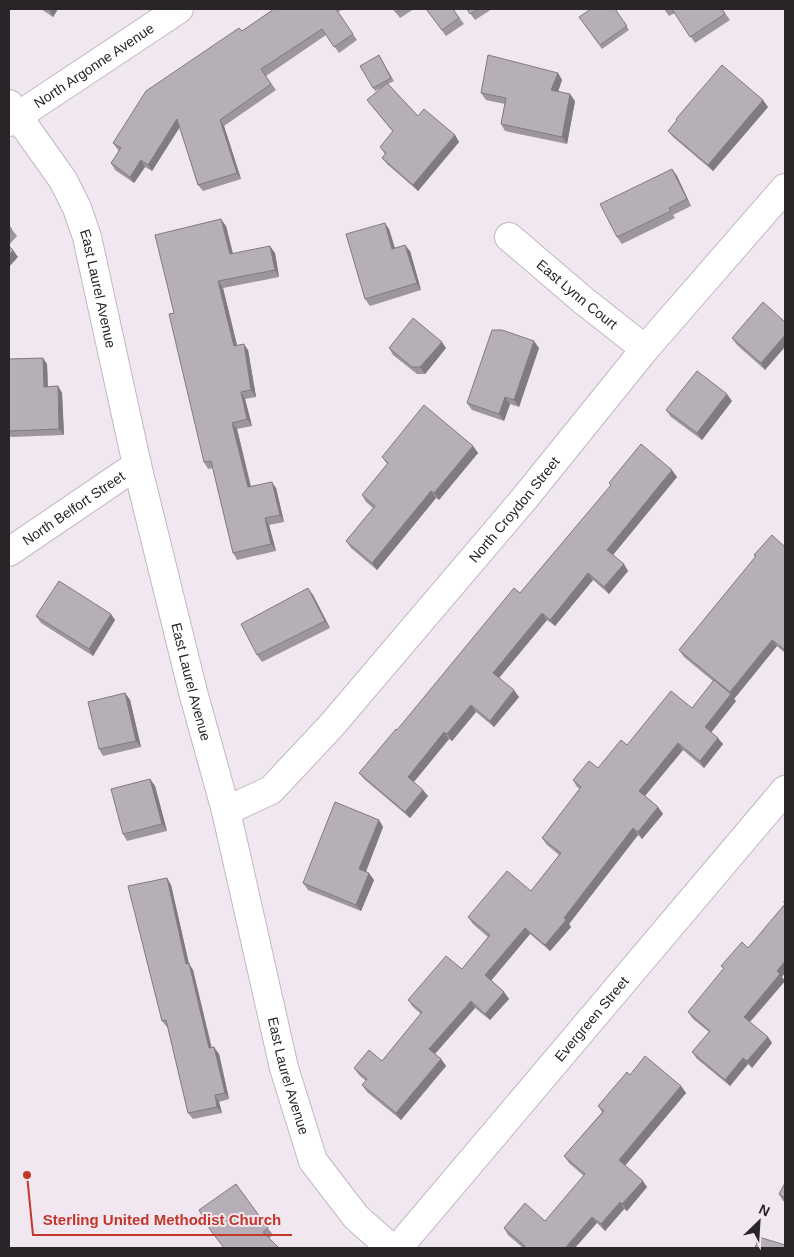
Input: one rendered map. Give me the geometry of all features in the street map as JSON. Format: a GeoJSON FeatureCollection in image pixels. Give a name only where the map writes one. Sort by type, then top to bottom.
{"type":"FeatureCollection","features":[{"type":"Feature","properties":{"kind":"street","name":"North Argonne Avenue"},"geometry":{"type":"LineString","coordinates":[[12,114],[179,9]]}},
{"type":"Feature","properties":{"kind":"street","name":"East Laurel Avenue"},"geometry":{"type":"LineString","coordinates":[[12,114],[63,180],[77,208],[87,237],[137,465],[193,692],[226,811],[284,1068],[313,1160],[356,1217],[390,1248]]}},
{"type":"Feature","properties":{"kind":"street","name":"North Croydon Street"},"geometry":{"type":"LineString","coordinates":[[226,811],[271,790],[331,726],[524,499],[645,349],[785,188]]}},
{"type":"Feature","properties":{"kind":"street","name":"East Lynn Court"},"geometry":{"type":"LineString","coordinates":[[509,237],[645,349]]}},
{"type":"Feature","properties":{"kind":"street","name":"North Belfort Street"},"geometry":{"type":"LineString","coordinates":[[9,552],[137,465]]}},
{"type":"Feature","properties":{"kind":"street","name":"Evergreen Street"},"geometry":{"type":"LineString","coordinates":[[398,1248],[785,790]]}},
{"type":"Feature","properties":{"kind":"building"},"geometry":{"type":"Polygon","coordinates":[[[274,9],[336,9],[353,34],[334,47],[322,29],[261,69],[271,84],[220,120],[237,173],[198,185],[177,119],[148,165],[141,160],[130,177],[111,163],[121,148],[113,143],[146,91],[239,28],[242,31],[274,9]]]}},
{"type":"Feature","properties":{"kind":"building"},"geometry":{"type":"Polygon","coordinates":[[[426,9],[453,9],[459,18],[442,30],[426,9]]]}},
{"type":"Feature","properties":{"kind":"building"},"geometry":{"type":"Polygon","coordinates":[[[467,9],[478,9],[470,14],[467,9]]]}},
{"type":"Feature","properties":{"kind":"building"},"geometry":{"type":"Polygon","coordinates":[[[591,9],[615,9],[627,26],[600,45],[579,17],[591,9]]]}},
{"type":"Feature","properties":{"kind":"building"},"geometry":{"type":"Polygon","coordinates":[[[672,9],[722,9],[725,14],[690,37],[672,9]]]}},
{"type":"Feature","properties":{"kind":"building"},"geometry":{"type":"Polygon","coordinates":[[[379,55],[391,78],[373,88],[360,66],[379,55]]]}},
{"type":"Feature","properties":{"kind":"building"},"geometry":{"type":"Polygon","coordinates":[[[488,55],[558,73],[551,90],[570,94],[562,137],[501,124],[506,98],[481,93],[488,55]]]}},
{"type":"Feature","properties":{"kind":"building"},"geometry":{"type":"Polygon","coordinates":[[[722,65],[763,100],[708,165],[668,131],[722,65]]]}},
{"type":"Feature","properties":{"kind":"building"},"geometry":{"type":"Polygon","coordinates":[[[387,83],[418,116],[424,109],[455,135],[413,185],[382,158],[386,153],[380,147],[393,131],[367,100],[387,83]]]}},
{"type":"Feature","properties":{"kind":"building"},"geometry":{"type":"Polygon","coordinates":[[[672,169],[687,199],[669,208],[671,211],[617,237],[600,204],[672,169]]]}},
{"type":"Feature","properties":{"kind":"building"},"geometry":{"type":"Polygon","coordinates":[[[221,219],[230,254],[270,246],[275,270],[218,281],[234,346],[244,344],[251,390],[241,392],[247,419],[232,423],[248,487],[272,482],[280,515],[265,518],[271,544],[233,553],[211,461],[204,462],[169,314],[174,313],[155,235],[221,219]]]}},
{"type":"Feature","properties":{"kind":"building"},"geometry":{"type":"Polygon","coordinates":[[[385,223],[392,249],[405,245],[417,283],[365,299],[346,234],[385,223]]]}},
{"type":"Feature","properties":{"kind":"building"},"geometry":{"type":"Polygon","coordinates":[[[9,246],[13,250],[9,255],[9,246]]]}},
{"type":"Feature","properties":{"kind":"building"},"geometry":{"type":"Polygon","coordinates":[[[763,302],[785,322],[785,335],[761,363],[732,338],[763,302]]]}},
{"type":"Feature","properties":{"kind":"building"},"geometry":{"type":"Polygon","coordinates":[[[413,318],[442,342],[420,367],[412,367],[389,348],[413,318]]]}},
{"type":"Feature","properties":{"kind":"building"},"geometry":{"type":"Polygon","coordinates":[[[492,330],[502,330],[534,341],[514,400],[505,397],[499,414],[467,403],[492,330]]]}},
{"type":"Feature","properties":{"kind":"building"},"geometry":{"type":"Polygon","coordinates":[[[43,358],[44,387],[58,386],[59,429],[9,431],[9,359],[43,358]]]}},
{"type":"Feature","properties":{"kind":"building"},"geometry":{"type":"Polygon","coordinates":[[[697,371],[727,394],[697,433],[666,410],[697,371]]]}},
{"type":"Feature","properties":{"kind":"building"},"geometry":{"type":"Polygon","coordinates":[[[424,405],[473,446],[434,493],[431,491],[372,563],[346,541],[375,506],[362,495],[388,463],[382,457],[424,405]]]}},
{"type":"Feature","properties":{"kind":"building"},"geometry":{"type":"Polygon","coordinates":[[[641,444],[672,470],[607,550],[624,564],[604,587],[588,573],[550,620],[542,613],[493,673],[514,690],[490,721],[471,705],[447,734],[444,732],[408,777],[423,790],[405,812],[359,773],[397,730],[514,588],[520,593],[611,485],[609,483],[641,444]]]}},
{"type":"Feature","properties":{"kind":"building"},"geometry":{"type":"Polygon","coordinates":[[[772,535],[785,547],[785,650],[772,640],[730,692],[679,650],[772,535]]]}},
{"type":"Feature","properties":{"kind":"building"},"geometry":{"type":"Polygon","coordinates":[[[59,581],[111,614],[89,649],[36,616],[59,581]]]}},
{"type":"Feature","properties":{"kind":"building"},"geometry":{"type":"Polygon","coordinates":[[[308,588],[325,621],[257,655],[241,624],[308,588]]]}},
{"type":"Feature","properties":{"kind":"building"},"geometry":{"type":"Polygon","coordinates":[[[714,680],[731,694],[705,727],[718,738],[700,761],[678,743],[639,791],[658,807],[638,832],[633,828],[564,918],[566,920],[545,945],[525,928],[485,975],[504,992],[485,1014],[471,1001],[429,1049],[441,1059],[396,1113],[362,1085],[367,1079],[354,1068],[369,1050],[382,1061],[422,1012],[408,1000],[446,956],[462,969],[490,935],[468,917],[507,871],[531,891],[561,853],[542,838],[581,787],[573,780],[589,761],[598,768],[621,740],[627,745],[671,691],[692,708],[714,680]]]}},
{"type":"Feature","properties":{"kind":"building"},"geometry":{"type":"Polygon","coordinates":[[[125,693],[136,741],[99,749],[88,702],[125,693]]]}},
{"type":"Feature","properties":{"kind":"building"},"geometry":{"type":"Polygon","coordinates":[[[150,779],[162,824],[123,834],[111,789],[150,779]]]}},
{"type":"Feature","properties":{"kind":"building"},"geometry":{"type":"Polygon","coordinates":[[[335,802],[379,820],[359,869],[369,873],[356,905],[303,883],[335,802]]]}},
{"type":"Feature","properties":{"kind":"building"},"geometry":{"type":"Polygon","coordinates":[[[167,878],[186,964],[189,963],[209,1048],[214,1047],[225,1093],[215,1095],[217,1107],[188,1113],[166,1020],[162,1021],[128,886],[167,878]]]}},
{"type":"Feature","properties":{"kind":"building"},"geometry":{"type":"Polygon","coordinates":[[[785,904],[785,961],[777,971],[780,974],[744,1017],[768,1037],[747,1061],[743,1058],[725,1080],[692,1052],[710,1031],[688,1012],[724,968],[721,966],[742,942],[748,948],[785,904]]]}},
{"type":"Feature","properties":{"kind":"building"},"geometry":{"type":"Polygon","coordinates":[[[645,1056],[681,1086],[619,1160],[643,1181],[622,1204],[620,1202],[601,1224],[592,1217],[565,1248],[523,1248],[525,1246],[504,1228],[525,1203],[545,1221],[585,1174],[564,1156],[604,1111],[598,1106],[627,1072],[630,1075],[645,1056]]]}},
{"type":"Feature","properties":{"kind":"building"},"geometry":{"type":"Polygon","coordinates":[[[785,1183],[785,1198],[779,1194],[785,1183]]]}},
{"type":"Feature","properties":{"kind":"building"},"geometry":{"type":"Polygon","coordinates":[[[236,1184],[268,1228],[263,1232],[279,1248],[224,1248],[211,1231],[199,1210],[236,1184]]]}},
{"type":"Feature","properties":{"kind":"building"},"geometry":{"type":"Polygon","coordinates":[[[759,1237],[785,1245],[785,1248],[755,1248],[759,1237]]]}},
{"type":"Feature","properties":{"kind":"place","name":"Sterling United Methodist Church"},"geometry":{"type":"Point","coordinates":[27,1175]}}]}
